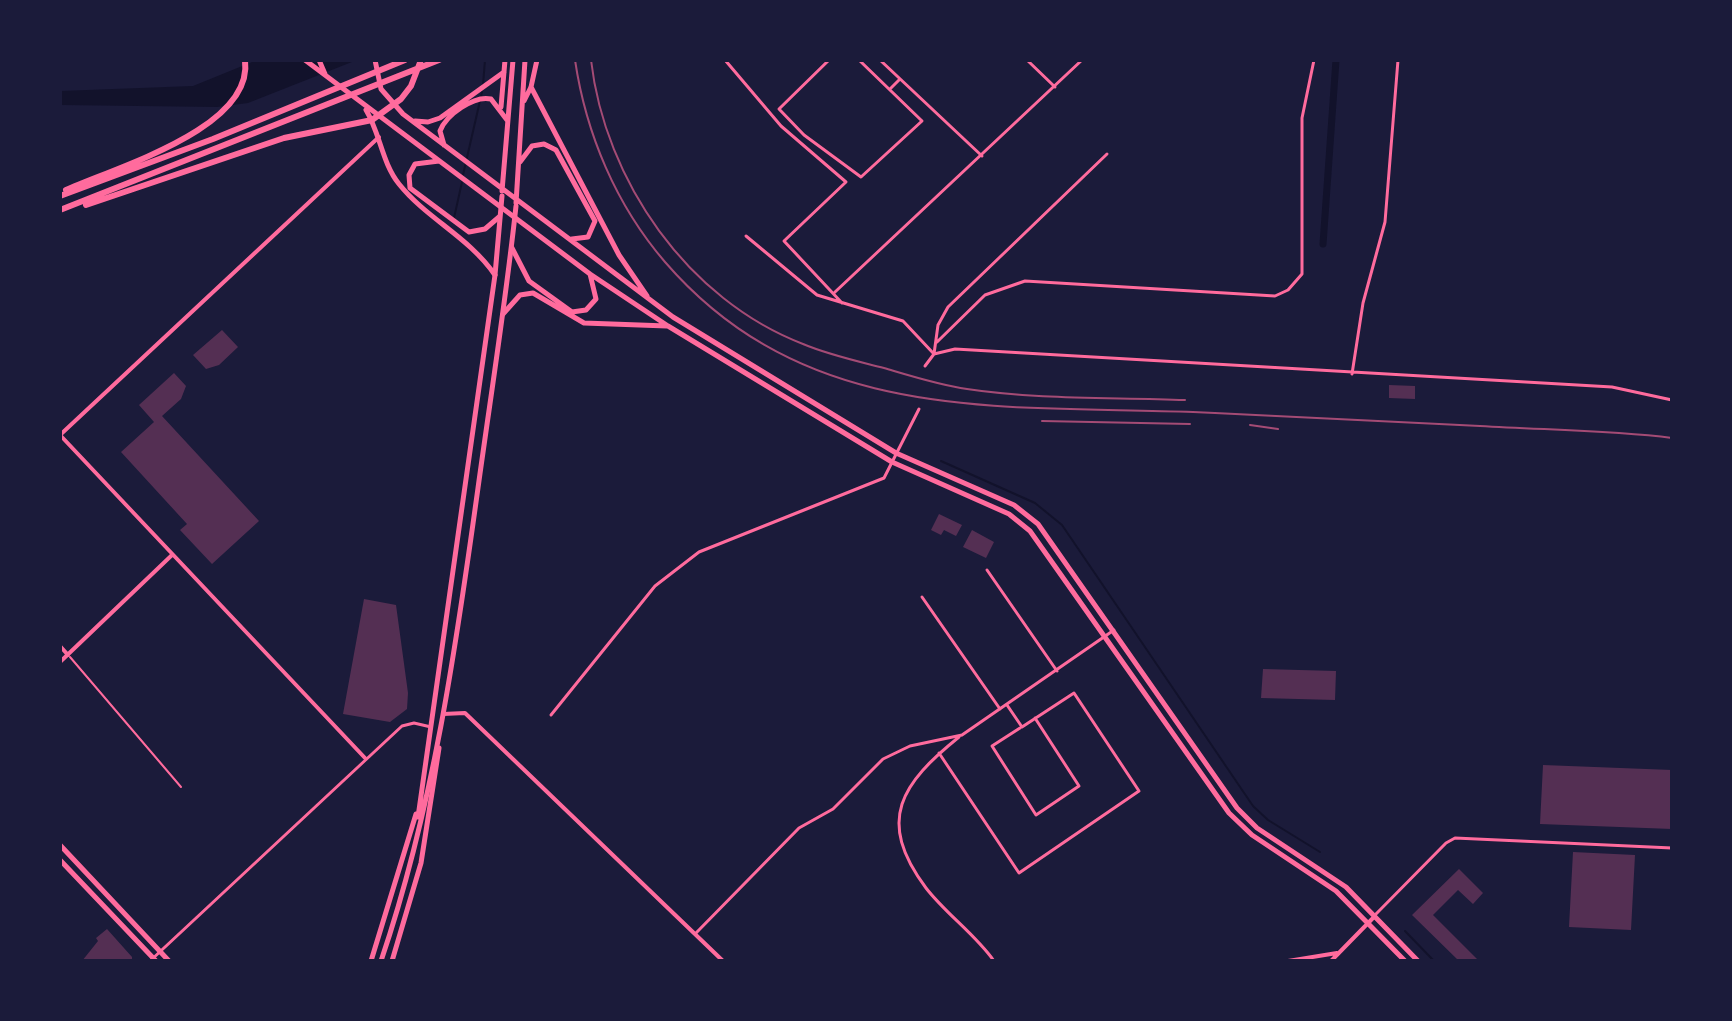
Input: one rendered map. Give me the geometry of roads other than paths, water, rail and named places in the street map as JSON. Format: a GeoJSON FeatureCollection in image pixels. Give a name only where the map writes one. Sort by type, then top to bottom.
{"type":"FeatureCollection","features":[{"type":"Feature","properties":{"kind":"highway"},"geometry":{"type":"LineString","coordinates":[[60,194],[208,126],[239,96],[244,82],[245,60]]}},
{"type":"Feature","properties":{"kind":"highway"},"geometry":{"type":"LineString","coordinates":[[60,194],[213,139],[405,60]]}},
{"type":"Feature","properties":{"kind":"highway"},"geometry":{"type":"LineString","coordinates":[[60,212],[284,138],[372,120],[401,99],[411,86],[421,60]]}},
{"type":"Feature","properties":{"kind":"highway"},"geometry":{"type":"LineString","coordinates":[[60,212],[439,60]]}},
{"type":"Feature","properties":{"kind":"main road"},"geometry":{"type":"LineString","coordinates":[[305,60],[590,274],[668,326],[892,462],[1005,512],[1023,525],[1051,557],[1237,822],[1259,841],[1324,881],[1405,961]]}},
{"type":"Feature","properties":{"kind":"main road"},"geometry":{"type":"LineString","coordinates":[[319,60],[326,77]]}},
{"type":"Feature","properties":{"kind":"main road"},"geometry":{"type":"LineString","coordinates":[[375,60],[381,89],[414,121],[653,303],[896,453],[1014,505],[1038,524],[1237,808],[1257,828],[1330,874],[1375,915],[1418,961]]}},
{"type":"Feature","properties":{"kind":"main road"},"geometry":{"type":"LineString","coordinates":[[500,108],[505,60]]}},
{"type":"Feature","properties":{"kind":"main road"},"geometry":{"type":"LineString","coordinates":[[415,845],[495,275],[513,60]]}},
{"type":"Feature","properties":{"kind":"main road"},"geometry":{"type":"LineString","coordinates":[[392,961],[424,850],[512,247],[525,60]]}},
{"type":"Feature","properties":{"kind":"main road"},"geometry":{"type":"LineString","coordinates":[[523,103],[531,87],[537,60]]}},
{"type":"Feature","properties":{"kind":"main road"},"geometry":{"type":"LineString","coordinates":[[445,146],[441,126],[504,72]]}},
{"type":"Feature","properties":{"kind":"main road"},"geometry":{"type":"LineString","coordinates":[[531,87],[619,255],[653,303]]}},
{"type":"Feature","properties":{"kind":"main road"},"geometry":{"type":"LineString","coordinates":[[414,121],[428,122],[469,101],[484,97],[500,108],[507,121]]}},
{"type":"Feature","properties":{"kind":"main road"},"geometry":{"type":"LineString","coordinates":[[364,107],[379,137],[387,164],[401,187],[477,251],[495,275]]}},
{"type":"Feature","properties":{"kind":"main road"},"geometry":{"type":"LineString","coordinates":[[520,162],[532,146],[544,144],[556,150],[595,221],[594,230],[588,237],[568,239]]}},
{"type":"Feature","properties":{"kind":"main road"},"geometry":{"type":"LineString","coordinates":[[444,162],[430,159],[415,164],[409,175],[410,188],[469,232],[485,229],[499,217]]}},
{"type":"Feature","properties":{"kind":"main road"},"geometry":{"type":"LineString","coordinates":[[512,247],[520,270],[529,281],[572,312],[586,310],[596,299],[590,274]]}},
{"type":"Feature","properties":{"kind":"main road"},"geometry":{"type":"LineString","coordinates":[[502,314],[520,295],[533,293],[584,323],[668,326]]}},
{"type":"Feature","properties":{"kind":"main road"},"geometry":{"type":"LineString","coordinates":[[381,961],[415,845],[441,726]]}},
{"type":"Feature","properties":{"kind":"main road"},"geometry":{"type":"LineString","coordinates":[[371,961],[419,805]]}},
{"type":"Feature","properties":{"kind":"main road"},"geometry":{"type":"LineString","coordinates":[[60,845],[169,961]]}},
{"type":"Feature","properties":{"kind":"main road"},"geometry":{"type":"LineString","coordinates":[[60,860],[153,960]]}},
{"type":"Feature","properties":{"kind":"street"},"geometry":{"type":"LineString","coordinates":[[725,60],[781,126],[846,182],[784,241],[835,292],[842,303]]}},
{"type":"Feature","properties":{"kind":"street"},"geometry":{"type":"LineString","coordinates":[[829,60],[779,109],[804,135],[861,177],[922,121],[859,60]]}},
{"type":"Feature","properties":{"kind":"street"},"geometry":{"type":"LineString","coordinates":[[880,60],[982,156]]}},
{"type":"Feature","properties":{"kind":"street"},"geometry":{"type":"LineString","coordinates":[[1027,60],[1055,87]]}},
{"type":"Feature","properties":{"kind":"street"},"geometry":{"type":"LineString","coordinates":[[835,292],[1082,60]]}},
{"type":"Feature","properties":{"kind":"street"},"geometry":{"type":"LineString","coordinates":[[937,342],[985,295],[1025,281],[1275,296],[1288,290],[1302,274],[1305,245],[1302,118],[1314,60]]}},
{"type":"Feature","properties":{"kind":"street"},"geometry":{"type":"LineString","coordinates":[[1352,374],[1363,303],[1385,222],[1398,60]]}},
{"type":"Feature","properties":{"kind":"street"},"geometry":{"type":"LineString","coordinates":[[890,89],[900,79]]}},
{"type":"Feature","properties":{"kind":"street"},"geometry":{"type":"LineString","coordinates":[[365,758],[60,435],[379,137]]}},
{"type":"Feature","properties":{"kind":"street"},"geometry":{"type":"LineString","coordinates":[[925,366],[934,354],[938,325],[948,307],[1107,154]]}},
{"type":"Feature","properties":{"kind":"street"},"geometry":{"type":"LineString","coordinates":[[746,236],[817,295],[903,321],[934,354]]}},
{"type":"Feature","properties":{"kind":"street"},"geometry":{"type":"LineString","coordinates":[[934,354],[955,349],[1612,387],[1672,400]]}},
{"type":"Feature","properties":{"kind":"street"},"geometry":{"type":"LineString","coordinates":[[551,715],[655,586],[699,552],[884,478],[919,409]]}},
{"type":"Feature","properties":{"kind":"street"},"geometry":{"type":"LineString","coordinates":[[60,662],[172,555]]}},
{"type":"Feature","properties":{"kind":"street"},"geometry":{"type":"LineString","coordinates":[[987,570],[1057,671]]}},
{"type":"Feature","properties":{"kind":"street"},"geometry":{"type":"LineString","coordinates":[[922,597],[1000,709]]}},
{"type":"Feature","properties":{"kind":"street"},"geometry":{"type":"LineString","coordinates":[[994,961],[925,887],[904,845],[898,812],[907,788],[939,753],[1114,630]]}},
{"type":"Feature","properties":{"kind":"street"},"geometry":{"type":"LineString","coordinates":[[60,646],[68,655]]}},
{"type":"Feature","properties":{"kind":"street"},"geometry":{"type":"LineString","coordinates":[[939,753],[1019,873],[1139,791],[1074,693],[1035,718],[1022,727],[992,746],[1036,815],[1079,786],[1035,718]]}},
{"type":"Feature","properties":{"kind":"street"},"geometry":{"type":"LineString","coordinates":[[1007,705],[1022,727]]}},
{"type":"Feature","properties":{"kind":"street"},"geometry":{"type":"LineString","coordinates":[[443,714],[465,713],[723,961]]}},
{"type":"Feature","properties":{"kind":"street"},"geometry":{"type":"LineString","coordinates":[[153,960],[159,950],[402,726],[414,723],[431,727]]}},
{"type":"Feature","properties":{"kind":"street"},"geometry":{"type":"LineString","coordinates":[[695,934],[799,828],[833,809],[883,759],[910,746],[962,735]]}},
{"type":"Feature","properties":{"kind":"street"},"geometry":{"type":"LineString","coordinates":[[1331,961],[1446,843],[1455,838],[1672,848]]}},
{"type":"Feature","properties":{"kind":"street"},"geometry":{"type":"LineString","coordinates":[[1288,961],[1340,952]]}},
{"type":"Feature","properties":{"kind":"lane"},"geometry":{"type":"LineString","coordinates":[[68,655],[181,787]]}},
{"type":"Feature","properties":{"kind":"waterway"},"geometry":{"type":"LineString","coordinates":[[483,85],[485,60]]}},
{"type":"Feature","properties":{"kind":"waterway"},"geometry":{"type":"LineString","coordinates":[[1323,244],[1336,60]]}},
{"type":"Feature","properties":{"kind":"waterway"},"geometry":{"type":"LineString","coordinates":[[463,175],[482,92]]}},
{"type":"Feature","properties":{"kind":"waterway"},"geometry":{"type":"LineString","coordinates":[[454,218],[462,182]]}},
{"type":"Feature","properties":{"kind":"waterway"},"geometry":{"type":"LineString","coordinates":[[941,461],[1035,503],[1062,525],[1253,806],[1268,820],[1320,852]]}},
{"type":"Feature","properties":{"kind":"waterway"},"geometry":{"type":"LineString","coordinates":[[1405,931],[1434,961]]}},
{"type":"Feature","properties":{"kind":"railway"},"geometry":{"type":"LineString","coordinates":[[575,60],[587,115],[606,167],[632,217],[665,262],[720,315],[780,353],[843,379],[909,396],[977,404],[1265,415],[1672,438]]}},
{"type":"Feature","properties":{"kind":"railway"},"geometry":{"type":"LineString","coordinates":[[591,60],[599,105],[614,149],[634,191],[659,231],[689,267],[723,298],[761,324],[823,351],[957,387],[1049,397],[1185,400]]}},
{"type":"Feature","properties":{"kind":"railway"},"geometry":{"type":"LineString","coordinates":[[1042,421],[1190,424]]}},
{"type":"Feature","properties":{"kind":"railway"},"geometry":{"type":"LineString","coordinates":[[1250,425],[1278,429]]}}]}
